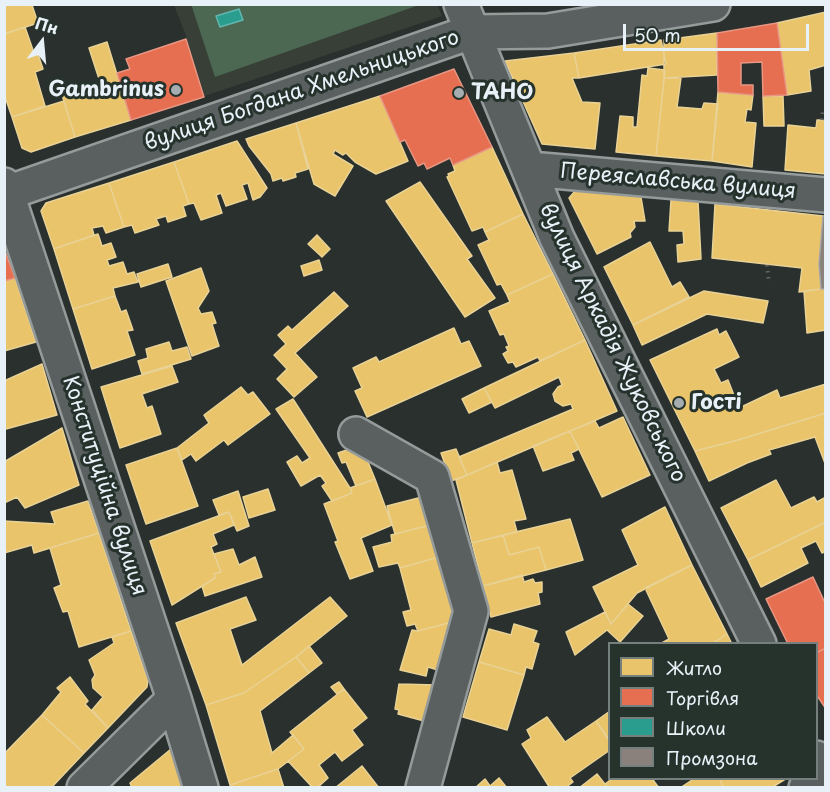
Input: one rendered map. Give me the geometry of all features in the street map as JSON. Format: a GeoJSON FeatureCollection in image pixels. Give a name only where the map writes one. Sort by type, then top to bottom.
{"type":"FeatureCollection","features":[{"type":"Feature","properties":{"kind":"street"},"geometry":{"type":"LineString","coordinates":[[466,18],[494,4]]}},
{"type":"Feature","properties":{"kind":"street","name":"вулиця Богдана Хмельницького"},"geometry":{"type":"LineString","coordinates":[[5,191],[466,18],[548,31],[713,4]]}},
{"type":"Feature","properties":{"kind":"street","name":"вулиця Аркадія Жуковського"},"geometry":{"type":"LineString","coordinates":[[466,18],[557,238],[758,642]]}},
{"type":"Feature","properties":{"kind":"street","name":"Переяславська вулиця"},"geometry":{"type":"LineString","coordinates":[[530,170],[825,195]]}},
{"type":"Feature","properties":{"kind":"street","name":"Конституційна вулиця"},"geometry":{"type":"LineString","coordinates":[[5,191],[174,699],[201,788]]}},
{"type":"Feature","properties":{"kind":"street"},"geometry":{"type":"LineString","coordinates":[[356,434],[432,477],[471,611],[423,788]]}},
{"type":"Feature","properties":{"kind":"street"},"geometry":{"type":"LineString","coordinates":[[84,788],[174,699]]}},
{"type":"Feature","properties":{"kind":"path"},"geometry":{"type":"LineString","coordinates":[[822,120],[823,109]]}},
{"type":"Feature","properties":{"kind":"path"},"geometry":{"type":"LineString","coordinates":[[767,265],[769,283]]}},
{"type":"Feature","properties":{"kind":"shaded area"},"geometry":{"type":"Polygon","coordinates":[[[437,4],[442,16],[205,96],[174,5],[437,4]]]}},
{"type":"Feature","properties":{"kind":"green space"},"geometry":{"type":"Polygon","coordinates":[[[191,4],[419,5],[215,77],[191,4]]]}},
{"type":"Feature","properties":{"kind":"building: Житло"},"geometry":{"type":"Polygon","coordinates":[[[4,4],[33,4],[38,23],[4,34],[4,4]]]}},
{"type":"Feature","properties":{"kind":"building: Житло"},"geometry":{"type":"Polygon","coordinates":[[[826,12],[826,65],[809,70],[811,91],[787,95],[777,23],[826,12]]]}},
{"type":"Feature","properties":{"kind":"building: Житло"},"geometry":{"type":"Polygon","coordinates":[[[25,27],[34,53],[37,51],[43,69],[35,72],[45,106],[12,117],[4,94],[4,34],[25,27]]]}},
{"type":"Feature","properties":{"kind":"building: Житло"},"geometry":{"type":"Polygon","coordinates":[[[717,33],[717,75],[664,78],[664,40],[717,33]]]}},
{"type":"Feature","properties":{"kind":"building: Житло"},"geometry":{"type":"Polygon","coordinates":[[[661,40],[666,64],[579,78],[574,53],[661,40]]]}},
{"type":"Feature","properties":{"kind":"building: Житло"},"geometry":{"type":"Polygon","coordinates":[[[107,42],[131,120],[75,137],[62,95],[100,82],[89,48],[107,42]]]}},
{"type":"Feature","properties":{"kind":"building: Житло"},"geometry":{"type":"Polygon","coordinates":[[[574,53],[579,78],[572,78],[582,102],[600,103],[595,149],[542,144],[505,61],[574,53]]]}},
{"type":"Feature","properties":{"kind":"building: Житло"},"geometry":{"type":"Polygon","coordinates":[[[648,68],[665,70],[656,156],[616,152],[620,116],[633,117],[633,127],[637,127],[642,75],[647,76],[648,68]]]}},
{"type":"Feature","properties":{"kind":"building: Житло"},"geometry":{"type":"Polygon","coordinates":[[[664,78],[681,78],[677,107],[702,109],[704,103],[718,104],[712,161],[656,156],[664,78]]]}},
{"type":"Feature","properties":{"kind":"building: Житло"},"geometry":{"type":"Polygon","coordinates":[[[718,92],[753,95],[751,110],[747,109],[745,122],[756,123],[752,167],[712,161],[718,92]]]}},
{"type":"Feature","properties":{"kind":"building: Житло"},"geometry":{"type":"Polygon","coordinates":[[[380,96],[408,161],[376,174],[355,162],[346,153],[343,155],[335,150],[333,154],[353,166],[335,196],[314,184],[296,123],[380,96]]]}},
{"type":"Feature","properties":{"kind":"building: Житло"},"geometry":{"type":"Polygon","coordinates":[[[763,96],[783,96],[784,126],[764,126],[763,96]]]}},
{"type":"Feature","properties":{"kind":"building: Житло"},"geometry":{"type":"Polygon","coordinates":[[[64,101],[75,137],[31,152],[22,148],[12,117],[64,101]]]}},
{"type":"Feature","properties":{"kind":"building: Житло"},"geometry":{"type":"Polygon","coordinates":[[[817,120],[826,120],[826,174],[785,170],[788,125],[816,128],[817,120]]]}},
{"type":"Feature","properties":{"kind":"building: Житло"},"geometry":{"type":"Polygon","coordinates":[[[296,123],[308,169],[295,173],[296,177],[273,181],[271,174],[246,139],[296,123]]]}},
{"type":"Feature","properties":{"kind":"building: Житло"},"geometry":{"type":"Polygon","coordinates":[[[237,141],[267,188],[260,197],[253,200],[248,183],[242,185],[247,199],[226,206],[221,193],[216,195],[222,213],[201,220],[194,203],[189,204],[174,162],[237,141]]]}},
{"type":"Feature","properties":{"kind":"building: Житло"},"geometry":{"type":"Polygon","coordinates":[[[492,147],[523,214],[485,232],[483,227],[472,231],[447,177],[455,171],[453,165],[492,147]]]}},
{"type":"Feature","properties":{"kind":"building: Житло"},"geometry":{"type":"Polygon","coordinates":[[[174,162],[189,204],[183,206],[186,216],[168,222],[166,216],[156,219],[159,225],[135,233],[132,225],[124,227],[109,183],[174,162]]]}},
{"type":"Feature","properties":{"kind":"building: Житло"},"geometry":{"type":"Polygon","coordinates":[[[420,182],[472,256],[467,259],[495,298],[465,317],[386,201],[420,182]]]}},
{"type":"Feature","properties":{"kind":"building: Житло"},"geometry":{"type":"Polygon","coordinates":[[[109,183],[124,227],[106,233],[103,226],[92,228],[94,235],[54,249],[41,211],[46,203],[109,183]]]}},
{"type":"Feature","properties":{"kind":"building: Житло"},"geometry":{"type":"Polygon","coordinates":[[[576,190],[641,197],[645,221],[634,221],[635,227],[630,233],[631,237],[597,254],[569,198],[576,190]]]}},
{"type":"Feature","properties":{"kind":"building: Житло"},"geometry":{"type":"Polygon","coordinates":[[[671,200],[698,201],[701,259],[678,262],[677,245],[684,244],[683,231],[669,231],[671,200]]]}},
{"type":"Feature","properties":{"kind":"building: Житло"},"geometry":{"type":"Polygon","coordinates":[[[715,204],[823,216],[819,264],[821,289],[799,292],[802,268],[712,258],[715,204]]]}},
{"type":"Feature","properties":{"kind":"building: Житло"},"geometry":{"type":"Polygon","coordinates":[[[523,214],[553,274],[507,295],[501,284],[497,285],[478,245],[489,240],[485,232],[523,214]]]}},
{"type":"Feature","properties":{"kind":"building: Житло"},"geometry":{"type":"Polygon","coordinates":[[[98,234],[102,246],[111,243],[116,257],[107,260],[109,266],[123,262],[127,274],[134,272],[138,282],[113,288],[115,296],[73,309],[54,249],[98,234]]]}},
{"type":"Feature","properties":{"kind":"building: Житло"},"geometry":{"type":"Polygon","coordinates":[[[317,235],[330,249],[322,257],[308,244],[317,235]]]}},
{"type":"Feature","properties":{"kind":"building: Житло"},"geometry":{"type":"Polygon","coordinates":[[[650,242],[672,287],[680,282],[689,297],[633,325],[604,267],[650,242]]]}},
{"type":"Feature","properties":{"kind":"building: Житло"},"geometry":{"type":"Polygon","coordinates":[[[319,260],[322,270],[304,276],[301,266],[319,260]]]}},
{"type":"Feature","properties":{"kind":"building: Житло"},"geometry":{"type":"Polygon","coordinates":[[[168,264],[172,277],[141,287],[137,274],[168,264]]]}},
{"type":"Feature","properties":{"kind":"building: Житло"},"geometry":{"type":"Polygon","coordinates":[[[201,268],[209,291],[198,308],[201,314],[212,312],[216,323],[212,324],[219,346],[192,356],[166,281],[201,268]]]}},
{"type":"Feature","properties":{"kind":"building: Житло"},"geometry":{"type":"Polygon","coordinates":[[[553,274],[585,340],[540,361],[538,357],[516,367],[513,362],[508,363],[503,354],[508,351],[506,347],[509,346],[504,334],[500,335],[489,311],[510,302],[507,295],[553,274]]]}},
{"type":"Feature","properties":{"kind":"building: Житло"},"geometry":{"type":"Polygon","coordinates":[[[15,278],[36,342],[4,351],[4,281],[15,278]]]}},
{"type":"Feature","properties":{"kind":"building: Житло"},"geometry":{"type":"Polygon","coordinates":[[[826,289],[826,330],[807,333],[804,291],[826,289]]]}},
{"type":"Feature","properties":{"kind":"building: Житло"},"geometry":{"type":"Polygon","coordinates":[[[704,291],[768,301],[763,323],[707,314],[642,345],[633,325],[704,291]]]}},
{"type":"Feature","properties":{"kind":"building: Житло"},"geometry":{"type":"Polygon","coordinates":[[[334,292],[348,306],[295,353],[317,377],[294,397],[277,379],[287,369],[274,355],[286,344],[278,335],[288,326],[292,330],[334,292]]]}},
{"type":"Feature","properties":{"kind":"building: Житло"},"geometry":{"type":"Polygon","coordinates":[[[115,296],[121,312],[126,310],[133,330],[127,331],[135,355],[92,369],[73,309],[115,296]]]}},
{"type":"Feature","properties":{"kind":"building: Житло"},"geometry":{"type":"Polygon","coordinates":[[[454,328],[461,344],[469,341],[481,366],[367,417],[355,391],[362,388],[353,368],[376,357],[379,362],[454,328]]]}},
{"type":"Feature","properties":{"kind":"building: Житло"},"geometry":{"type":"Polygon","coordinates":[[[717,329],[719,335],[726,331],[739,357],[714,369],[721,383],[728,380],[739,408],[777,390],[780,398],[826,384],[826,413],[695,451],[650,360],[717,329]]]}},
{"type":"Feature","properties":{"kind":"building: Житло"},"geometry":{"type":"Polygon","coordinates":[[[585,340],[617,411],[467,475],[459,457],[573,409],[571,404],[563,406],[555,401],[553,394],[562,385],[559,377],[495,408],[484,388],[585,340]]]}},
{"type":"Feature","properties":{"kind":"building: Житло"},"geometry":{"type":"Polygon","coordinates":[[[169,342],[172,351],[187,347],[191,359],[142,374],[138,361],[148,358],[146,349],[169,342]]]}},
{"type":"Feature","properties":{"kind":"building: Житло"},"geometry":{"type":"Polygon","coordinates":[[[42,364],[57,415],[4,428],[4,381],[42,364]]]}},
{"type":"Feature","properties":{"kind":"building: Житло"},"geometry":{"type":"Polygon","coordinates":[[[172,366],[178,382],[142,394],[147,408],[152,406],[161,434],[120,448],[101,387],[172,366]]]}},
{"type":"Feature","properties":{"kind":"building: Житло"},"geometry":{"type":"Polygon","coordinates":[[[241,387],[248,395],[253,392],[270,414],[228,445],[224,440],[196,461],[191,454],[182,460],[177,448],[209,423],[204,415],[241,387]]]}},
{"type":"Feature","properties":{"kind":"building: Житло"},"geometry":{"type":"Polygon","coordinates":[[[484,388],[492,402],[469,413],[462,399],[484,388]]]}},
{"type":"Feature","properties":{"kind":"building: Житло"},"geometry":{"type":"Polygon","coordinates":[[[293,399],[352,493],[332,501],[322,486],[326,483],[320,475],[301,486],[287,462],[297,456],[302,463],[310,458],[276,409],[293,399]]]}},
{"type":"Feature","properties":{"kind":"building: Житло"},"geometry":{"type":"Polygon","coordinates":[[[826,413],[826,466],[815,437],[769,450],[771,454],[709,481],[695,451],[738,440],[826,413]]]}},
{"type":"Feature","properties":{"kind":"building: Житло"},"geometry":{"type":"Polygon","coordinates":[[[623,417],[650,475],[602,497],[570,431],[595,421],[599,428],[623,417]]]}},
{"type":"Feature","properties":{"kind":"building: Житло"},"geometry":{"type":"Polygon","coordinates":[[[62,428],[79,485],[25,508],[17,497],[4,503],[4,462],[62,428]]]}},
{"type":"Feature","properties":{"kind":"building: Житло"},"geometry":{"type":"Polygon","coordinates":[[[570,431],[579,449],[571,453],[574,460],[543,471],[533,446],[570,431]]]}},
{"type":"Feature","properties":{"kind":"building: Житло"},"geometry":{"type":"Polygon","coordinates":[[[361,445],[375,479],[356,486],[346,462],[342,463],[338,453],[361,445]]]}},
{"type":"Feature","properties":{"kind":"building: Житло"},"geometry":{"type":"Polygon","coordinates":[[[177,448],[198,506],[146,524],[126,465],[177,448]]]}},
{"type":"Feature","properties":{"kind":"building: Житло"},"geometry":{"type":"Polygon","coordinates":[[[456,449],[467,475],[451,481],[441,453],[456,449]]]}},
{"type":"Feature","properties":{"kind":"building: Житло"},"geometry":{"type":"Polygon","coordinates":[[[497,462],[500,473],[512,470],[526,519],[514,521],[517,532],[472,543],[456,480],[497,462]]]}},
{"type":"Feature","properties":{"kind":"building: Житло"},"geometry":{"type":"Polygon","coordinates":[[[375,479],[392,525],[361,538],[373,571],[350,579],[335,542],[338,541],[324,504],[352,493],[350,488],[375,479]]]}},
{"type":"Feature","properties":{"kind":"building: Житло"},"geometry":{"type":"Polygon","coordinates":[[[776,480],[791,508],[814,497],[817,502],[826,497],[826,522],[748,560],[721,508],[776,480]]]}},
{"type":"Feature","properties":{"kind":"building: Житло"},"geometry":{"type":"Polygon","coordinates":[[[268,489],[275,510],[249,518],[243,497],[268,489]]]}},
{"type":"Feature","properties":{"kind":"building: Житло"},"geometry":{"type":"Polygon","coordinates":[[[238,491],[249,526],[237,531],[229,512],[219,515],[213,500],[238,491]]]}},
{"type":"Feature","properties":{"kind":"building: Житло"},"geometry":{"type":"Polygon","coordinates":[[[422,497],[430,525],[395,534],[387,506],[422,497]]]}},
{"type":"Feature","properties":{"kind":"building: Житло"},"geometry":{"type":"Polygon","coordinates":[[[88,501],[99,533],[34,553],[32,545],[4,553],[4,521],[55,524],[51,512],[88,501]]]}},
{"type":"Feature","properties":{"kind":"building: Житло"},"geometry":{"type":"Polygon","coordinates":[[[665,507],[692,565],[637,593],[611,624],[593,587],[638,565],[622,530],[665,507]]]}},
{"type":"Feature","properties":{"kind":"building: Житло"},"geometry":{"type":"Polygon","coordinates":[[[229,512],[234,525],[213,534],[217,544],[211,547],[221,572],[214,574],[215,578],[172,605],[150,541],[229,512]]]}},
{"type":"Feature","properties":{"kind":"building: Житло"},"geometry":{"type":"Polygon","coordinates":[[[570,519],[583,560],[546,570],[539,547],[509,555],[503,535],[570,519]]]}},
{"type":"Feature","properties":{"kind":"building: Житло"},"geometry":{"type":"Polygon","coordinates":[[[826,522],[826,551],[822,553],[816,541],[801,548],[808,563],[761,587],[748,560],[826,522]]]}},
{"type":"Feature","properties":{"kind":"building: Житло"},"geometry":{"type":"Polygon","coordinates":[[[430,525],[439,557],[400,568],[398,563],[379,567],[373,547],[392,542],[391,535],[430,525]]]}},
{"type":"Feature","properties":{"kind":"building: Житло"},"geometry":{"type":"Polygon","coordinates":[[[99,533],[131,631],[79,647],[68,611],[63,612],[54,588],[61,585],[50,548],[99,533]]]}},
{"type":"Feature","properties":{"kind":"building: Житло"},"geometry":{"type":"Polygon","coordinates":[[[503,535],[509,555],[539,547],[546,570],[483,586],[472,543],[503,535]]]}},
{"type":"Feature","properties":{"kind":"building: Житло"},"geometry":{"type":"Polygon","coordinates":[[[233,549],[239,565],[255,557],[262,577],[205,596],[202,586],[215,578],[214,574],[221,572],[214,554],[233,549]]]}},
{"type":"Feature","properties":{"kind":"building: Житло"},"geometry":{"type":"Polygon","coordinates":[[[439,557],[456,621],[418,631],[415,624],[407,626],[403,612],[411,610],[400,568],[439,557]]]}},
{"type":"Feature","properties":{"kind":"building: Житло"},"geometry":{"type":"Polygon","coordinates":[[[692,565],[727,634],[715,642],[664,642],[669,639],[645,588],[692,565]]]}},
{"type":"Feature","properties":{"kind":"building: Житло"},"geometry":{"type":"Polygon","coordinates":[[[522,575],[524,582],[533,579],[535,583],[542,582],[542,592],[538,593],[540,604],[491,617],[483,586],[522,575]]]}},
{"type":"Feature","properties":{"kind":"building: Житло"},"geometry":{"type":"Polygon","coordinates":[[[246,597],[256,620],[230,629],[242,665],[330,597],[347,616],[296,657],[244,693],[206,705],[176,623],[246,597]]]}},
{"type":"Feature","properties":{"kind":"building: Житло"},"geometry":{"type":"Polygon","coordinates":[[[628,604],[643,616],[620,642],[607,630],[575,655],[566,632],[605,612],[611,624],[628,604]]]}},
{"type":"Feature","properties":{"kind":"building: Житло"},"geometry":{"type":"Polygon","coordinates":[[[456,621],[441,671],[428,667],[426,676],[400,670],[412,630],[418,631],[456,621]]]}},
{"type":"Feature","properties":{"kind":"building: Житло"},"geometry":{"type":"Polygon","coordinates":[[[514,624],[537,631],[533,642],[539,644],[532,669],[526,667],[524,675],[479,662],[489,629],[511,635],[514,624]]]}},
{"type":"Feature","properties":{"kind":"building: Житло"},"geometry":{"type":"Polygon","coordinates":[[[131,631],[148,680],[147,687],[108,728],[92,710],[103,697],[93,688],[92,680],[95,675],[89,660],[114,643],[112,637],[131,631]]]}},
{"type":"Feature","properties":{"kind":"building: Житло"},"geometry":{"type":"Polygon","coordinates":[[[727,634],[731,642],[715,642],[727,634]]]}},
{"type":"Feature","properties":{"kind":"building: Житло"},"geometry":{"type":"Polygon","coordinates":[[[309,646],[322,663],[309,673],[296,657],[309,646]]]}},
{"type":"Feature","properties":{"kind":"building: Житло"},"geometry":{"type":"Polygon","coordinates":[[[296,657],[309,673],[260,711],[272,753],[293,735],[304,749],[278,769],[230,785],[206,705],[244,693],[296,657]]]}},
{"type":"Feature","properties":{"kind":"building: Житло"},"geometry":{"type":"Polygon","coordinates":[[[479,662],[524,675],[507,730],[463,717],[479,662]]]}},
{"type":"Feature","properties":{"kind":"building: Житло"},"geometry":{"type":"Polygon","coordinates":[[[70,677],[88,701],[85,704],[108,728],[84,753],[42,715],[61,692],[57,688],[70,677]]]}},
{"type":"Feature","properties":{"kind":"building: Житло"},"geometry":{"type":"Polygon","coordinates":[[[339,682],[344,689],[337,694],[331,687],[339,682]]]}},
{"type":"Feature","properties":{"kind":"building: Житло"},"geometry":{"type":"Polygon","coordinates":[[[399,684],[436,685],[424,721],[398,714],[399,710],[395,709],[399,684]]]}},
{"type":"Feature","properties":{"kind":"building: Житло"},"geometry":{"type":"Polygon","coordinates":[[[344,689],[367,718],[352,730],[363,745],[342,761],[335,752],[319,765],[328,778],[317,788],[313,788],[288,761],[304,749],[290,732],[344,689]]]}},
{"type":"Feature","properties":{"kind":"building: Житло"},"geometry":{"type":"Polygon","coordinates":[[[608,712],[608,739],[596,721],[608,712]]]}},
{"type":"Feature","properties":{"kind":"building: Житло"},"geometry":{"type":"Polygon","coordinates":[[[42,715],[84,753],[51,788],[4,788],[4,754],[42,715]]]}},
{"type":"Feature","properties":{"kind":"building: Житло"},"geometry":{"type":"Polygon","coordinates":[[[547,717],[565,742],[596,721],[608,738],[608,751],[570,778],[573,782],[565,788],[557,786],[550,788],[522,744],[531,738],[527,730],[547,717]]]}},
{"type":"Feature","properties":{"kind":"building: Житло"},"geometry":{"type":"Polygon","coordinates":[[[171,749],[182,788],[132,788],[130,783],[171,749]]]}},
{"type":"Feature","properties":{"kind":"building: Житло"},"geometry":{"type":"Polygon","coordinates":[[[362,766],[379,788],[335,788],[362,766]]]}},
{"type":"Feature","properties":{"kind":"building: Житло"},"geometry":{"type":"Polygon","coordinates":[[[278,769],[284,788],[231,788],[230,785],[278,769]]]}},
{"type":"Feature","properties":{"kind":"building: Житло"},"geometry":{"type":"Polygon","coordinates":[[[597,774],[608,788],[579,788],[597,774]]]}},
{"type":"Feature","properties":{"kind":"building: Житло"},"geometry":{"type":"Polygon","coordinates":[[[499,778],[507,788],[475,788],[485,779],[490,786],[499,778]]]}},
{"type":"Feature","properties":{"kind":"building: Житло"},"geometry":{"type":"Polygon","coordinates":[[[610,780],[653,780],[659,788],[608,788],[605,784],[610,780]]]}},
{"type":"Feature","properties":{"kind":"building: Житло"},"geometry":{"type":"Polygon","coordinates":[[[692,780],[720,780],[724,788],[680,788],[692,780]]]}},
{"type":"Feature","properties":{"kind":"building: Житло"},"geometry":{"type":"Polygon","coordinates":[[[720,780],[784,780],[771,788],[724,788],[720,780]]]}},
{"type":"Feature","properties":{"kind":"building: Торгівля"},"geometry":{"type":"Polygon","coordinates":[[[777,23],[787,95],[763,96],[762,62],[741,63],[741,85],[753,85],[753,95],[718,92],[717,33],[777,23]]]}},
{"type":"Feature","properties":{"kind":"building: Торгівля"},"geometry":{"type":"Polygon","coordinates":[[[186,39],[204,97],[131,120],[117,73],[130,69],[126,59],[186,39]]]}},
{"type":"Feature","properties":{"kind":"building: Торгівля"},"geometry":{"type":"Polygon","coordinates":[[[454,69],[492,147],[453,165],[450,158],[427,169],[424,163],[418,166],[405,140],[400,142],[380,96],[454,69]]]}},
{"type":"Feature","properties":{"kind":"building: Торгівля"},"geometry":{"type":"Polygon","coordinates":[[[4,248],[15,278],[4,281],[4,248]]]}},
{"type":"Feature","properties":{"kind":"building: Торгівля"},"geometry":{"type":"Polygon","coordinates":[[[813,577],[826,605],[826,648],[818,652],[818,642],[787,642],[766,599],[813,577]]]}},
{"type":"Feature","properties":{"kind":"building: Торгівля"},"geometry":{"type":"Polygon","coordinates":[[[826,648],[826,709],[818,697],[818,652],[826,648]]]}},
{"type":"Feature","properties":{"kind":"building: Школи"},"geometry":{"type":"Polygon","coordinates":[[[239,9],[243,20],[220,27],[216,16],[239,9]]]}},
{"type":"Feature","properties":{"kind":"building: Промзона"},"geometry":{"type":"Polygon","coordinates":[[[823,216],[826,216],[826,289],[821,289],[819,264],[823,216]]]}},
{"type":"Feature","properties":{"kind":"place","name":"Gambrinus"},"geometry":{"type":"Point","coordinates":[176,90]}},
{"type":"Feature","properties":{"kind":"place","name":"TAHO"},"geometry":{"type":"Point","coordinates":[459,93]}},
{"type":"Feature","properties":{"kind":"place","name":"Гості"},"geometry":{"type":"Point","coordinates":[679,403]}}]}
